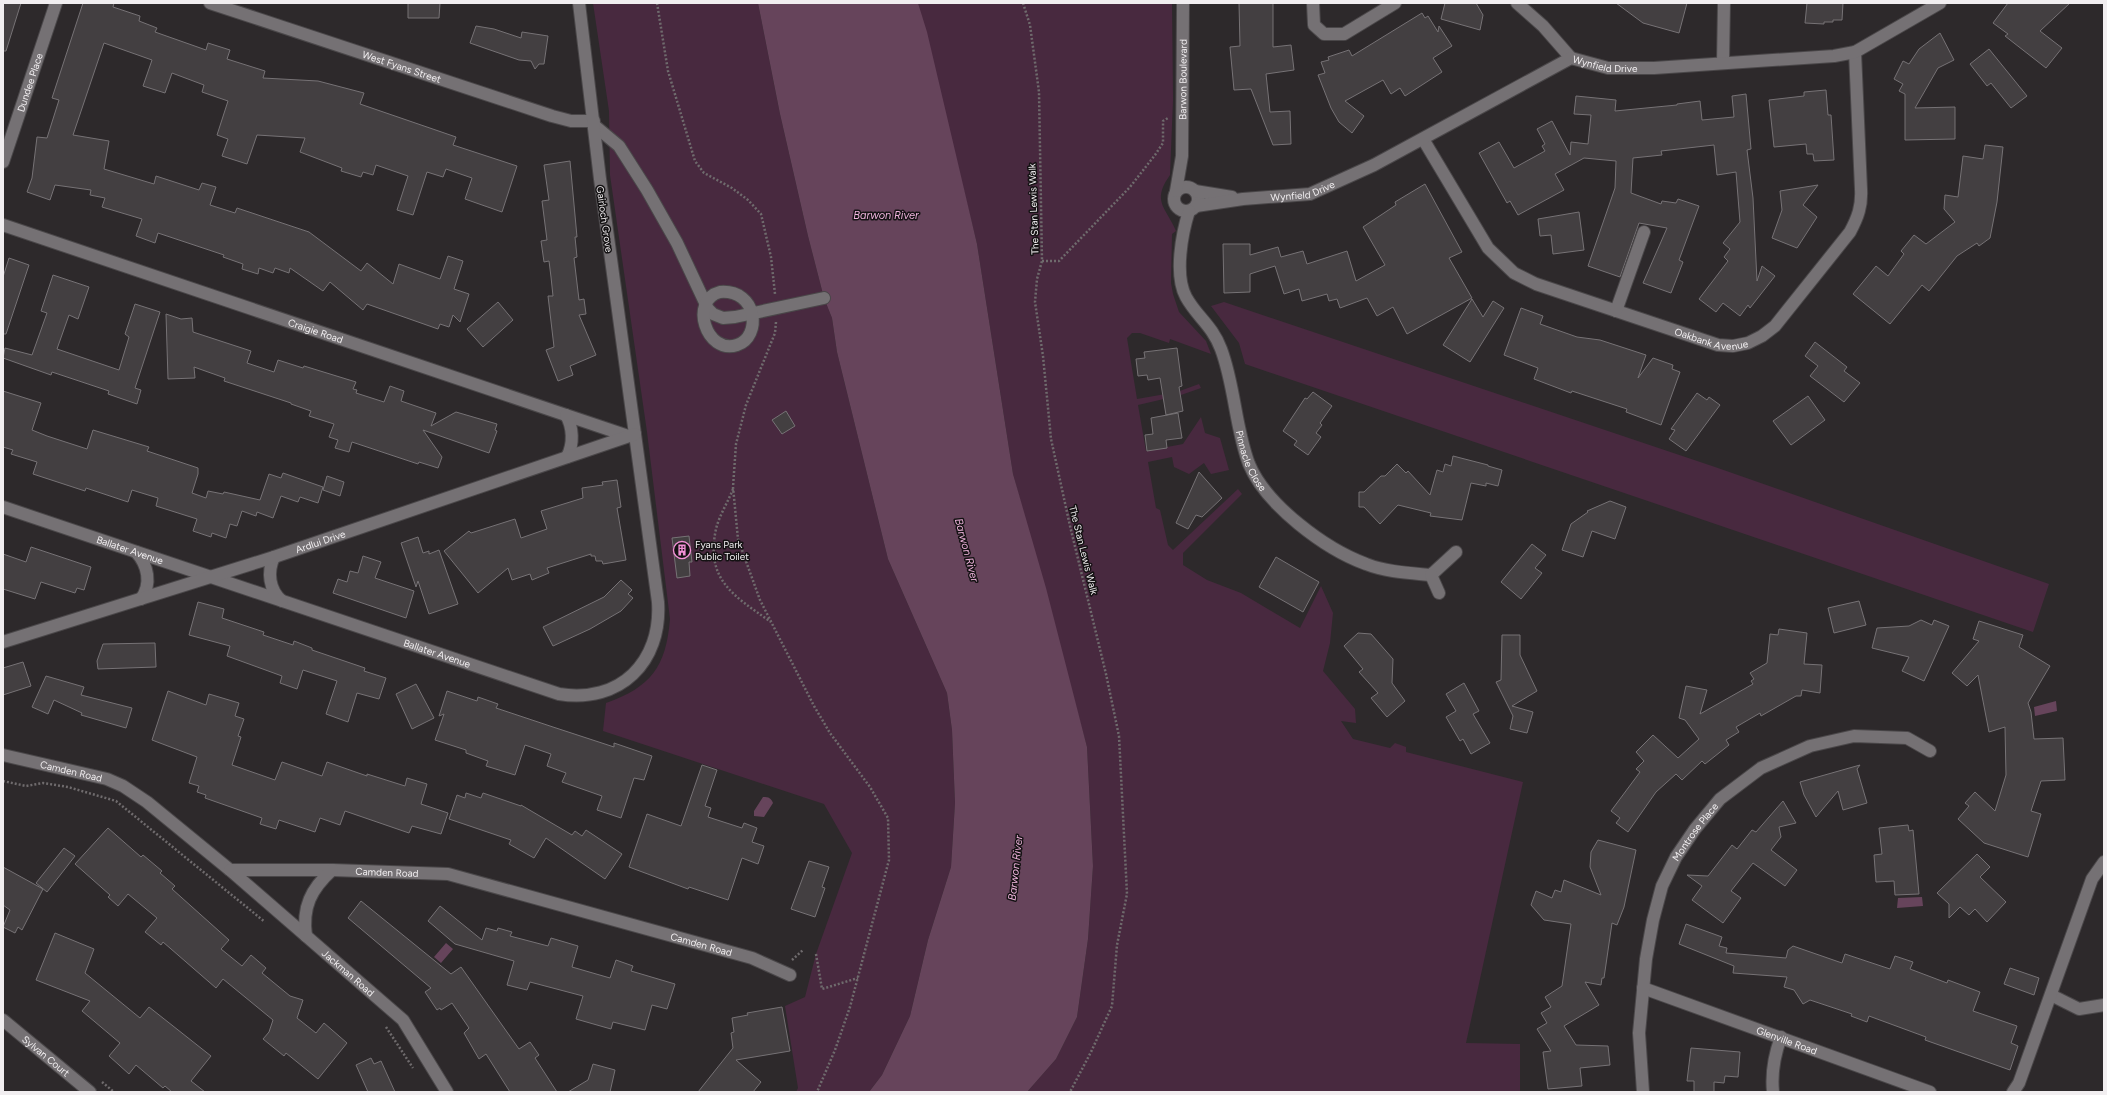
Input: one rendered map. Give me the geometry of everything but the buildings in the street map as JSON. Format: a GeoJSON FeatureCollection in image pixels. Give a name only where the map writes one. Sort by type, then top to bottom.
{"type":"FeatureCollection","features":[{"type":"Feature","properties":{"kind":"street","name":"Dundee Place"},"geometry":{"type":"LineString","coordinates":[[3,162],[56,3]]}},
{"type":"Feature","properties":{"kind":"street","name":"West Fyans Street"},"geometry":{"type":"LineString","coordinates":[[210,3],[561,119],[594,123]]}},
{"type":"Feature","properties":{"kind":"street","name":"Gairloch Grove"},"geometry":{"type":"LineString","coordinates":[[579,3],[632,435]]}},
{"type":"Feature","properties":{"kind":"street","name":"Barwon Boulevard"},"geometry":{"type":"LineString","coordinates":[[1176,207],[1174,197],[1182,156],[1183,3]]}},
{"type":"Feature","properties":{"kind":"street"},"geometry":{"type":"LineString","coordinates":[[1313,3],[1314,25],[1324,34],[1344,34],[1395,3]]}},
{"type":"Feature","properties":{"kind":"street"},"geometry":{"type":"LineString","coordinates":[[1517,3],[1543,26],[1571,58]]}},
{"type":"Feature","properties":{"kind":"street"},"geometry":{"type":"LineString","coordinates":[[1723,63],[1724,3]]}},
{"type":"Feature","properties":{"kind":"street","name":"Wynfield Drive"},"geometry":{"type":"LineString","coordinates":[[1192,209],[1243,199],[1310,194],[1374,165],[1571,58],[1608,68],[1654,68],[1834,56],[1855,52],[1940,3]]}},
{"type":"Feature","properties":{"kind":"street","name":"Oakbank Avenue"},"geometry":{"type":"LineString","coordinates":[[1423,139],[1488,248],[1506,266],[1525,279],[1718,345],[1733,346],[1748,343],[1762,336],[1775,326],[1850,232],[1858,218],[1862,204],[1862,190],[1855,52]]}},
{"type":"Feature","properties":{"kind":"street"},"geometry":{"type":"LineString","coordinates":[[594,123],[619,146],[629,161],[677,244],[705,305],[713,314],[724,318],[752,314],[824,298]]}},
{"type":"Feature","properties":{"kind":"street","name":"Barwon Boulevard"},"geometry":{"type":"LineString","coordinates":[[1182,156],[1192,189],[1198,197],[1192,209]]}},
{"type":"Feature","properties":{"kind":"street"},"geometry":{"type":"LineString","coordinates":[[1176,191],[1181,188],[1192,189]]}},
{"type":"Feature","properties":{"kind":"street","name":"Wynfield Drive"},"geometry":{"type":"LineString","coordinates":[[1192,189],[1243,199]]}},
{"type":"Feature","properties":{"kind":"street"},"geometry":{"type":"LineString","coordinates":[[1176,207],[1182,211],[1192,209]]}},
{"type":"Feature","properties":{"kind":"street","name":"Pinnacle Close"},"geometry":{"type":"LineString","coordinates":[[1176,207],[1181,251],[1181,276],[1186,296],[1209,325],[1217,339],[1225,359],[1249,462],[1262,486],[1297,522],[1319,541],[1366,564],[1381,568],[1431,575]]}},
{"type":"Feature","properties":{"kind":"street","name":"Pinnacle Close"},"geometry":{"type":"LineString","coordinates":[[1181,251],[1192,209]]}},
{"type":"Feature","properties":{"kind":"street","name":"Craigie Road"},"geometry":{"type":"LineString","coordinates":[[3,225],[566,415],[632,435]]}},
{"type":"Feature","properties":{"kind":"street"},"geometry":{"type":"LineString","coordinates":[[1616,311],[1644,232]]}},
{"type":"Feature","properties":{"kind":"street"},"geometry":{"type":"LineString","coordinates":[[732,293],[746,300],[752,314],[752,328],[746,340],[736,346],[726,346],[715,341],[707,331],[704,316],[705,305],[708,299],[716,294],[732,293]]}},
{"type":"Feature","properties":{"kind":"street"},"geometry":{"type":"LineString","coordinates":[[566,415],[572,434],[568,457]]}},
{"type":"Feature","properties":{"kind":"street","name":"Ardlui Drive"},"geometry":{"type":"LineString","coordinates":[[3,642],[274,557],[632,435]]}},
{"type":"Feature","properties":{"kind":"street","name":"Ballater Avenue"},"geometry":{"type":"LineString","coordinates":[[3,507],[559,694],[589,695],[617,686],[638,670],[648,656],[657,634],[659,615],[632,435]]}},
{"type":"Feature","properties":{"kind":"street"},"geometry":{"type":"LineString","coordinates":[[136,552],[143,560],[147,571],[146,586],[141,599]]}},
{"type":"Feature","properties":{"kind":"street"},"geometry":{"type":"LineString","coordinates":[[1439,593],[1431,575],[1456,552]]}},
{"type":"Feature","properties":{"kind":"street"},"geometry":{"type":"LineString","coordinates":[[274,557],[270,581],[274,593],[282,601]]}},
{"type":"Feature","properties":{"kind":"street","name":"Montrose Place"},"geometry":{"type":"LineString","coordinates":[[1643,1092],[1639,1033],[1643,988],[1646,959],[1662,886],[1676,857],[1720,799],[1761,768],[1810,746],[1854,736],[1907,738],[1930,751]]}},
{"type":"Feature","properties":{"kind":"street","name":"Camden Road"},"geometry":{"type":"LineString","coordinates":[[3,755],[98,776],[123,786],[159,811],[230,870],[428,872],[470,879],[752,958],[790,975]]}},
{"type":"Feature","properties":{"kind":"street"},"geometry":{"type":"LineString","coordinates":[[2013,1092],[2019,1083],[2092,879],[2104,862]]}},
{"type":"Feature","properties":{"kind":"street","name":"Jackman Road"},"geometry":{"type":"LineString","coordinates":[[230,870],[403,1020],[447,1092]]}},
{"type":"Feature","properties":{"kind":"street"},"geometry":{"type":"LineString","coordinates":[[306,936],[305,914],[308,900],[316,885],[332,870]]}},
{"type":"Feature","properties":{"kind":"street","name":"Glenville Road"},"geometry":{"type":"LineString","coordinates":[[1643,988],[1930,1092]]}},
{"type":"Feature","properties":{"kind":"street"},"geometry":{"type":"LineString","coordinates":[[2051,995],[2079,1009],[2104,1005]]}},
{"type":"Feature","properties":{"kind":"street","name":"Sylvan Court"},"geometry":{"type":"LineString","coordinates":[[3,1020],[90,1092]]}},
{"type":"Feature","properties":{"kind":"street"},"geometry":{"type":"LineString","coordinates":[[1773,1092],[1771,1074],[1774,1055],[1781,1037]]}},
{"type":"Feature","properties":{"kind":"path"},"geometry":{"type":"LineString","coordinates":[[657,3],[668,71],[694,161],[704,173],[732,188],[748,200],[761,214],[771,257],[777,308],[775,333],[746,405],[736,444],[734,487],[738,539],[760,600],[830,733],[870,787],[888,818],[889,860],[858,978],[835,1050],[817,1092]]}},
{"type":"Feature","properties":{"kind":"path","name":"The Stan Lewis Walk"},"geometry":{"type":"LineString","coordinates":[[1023,3],[1030,25],[1039,92],[1042,261],[1037,279],[1035,302],[1043,356],[1051,439],[1070,526],[1106,674],[1118,736],[1127,894],[1117,945],[1112,1006],[1091,1052],[1070,1092]]}},
{"type":"Feature","properties":{"kind":"path"},"geometry":{"type":"LineString","coordinates":[[1042,261],[1059,261],[1130,187],[1163,143],[1163,121],[1182,109]]}},
{"type":"Feature","properties":{"kind":"path"},"geometry":{"type":"LineString","coordinates":[[734,487],[716,528],[714,546],[716,564],[722,582],[735,597],[771,622]]}},
{"type":"Feature","properties":{"kind":"path"},"geometry":{"type":"LineString","coordinates":[[3,781],[26,786],[43,783],[68,787],[116,801],[271,927]]}},
{"type":"Feature","properties":{"kind":"path"},"geometry":{"type":"LineString","coordinates":[[816,954],[822,989],[858,978]]}},
{"type":"Feature","properties":{"kind":"path"},"geometry":{"type":"LineString","coordinates":[[384,1023],[416,1073]]}},
{"type":"Feature","properties":{"kind":"shaded area"},"geometry":{"type":"Polygon","coordinates":[[[593,3],[758,3],[780,114],[808,236],[824,298],[832,318],[837,352],[888,559],[947,693],[952,730],[955,803],[951,867],[928,940],[910,1016],[882,1075],[869,1092],[796,1092],[798,1088],[785,1006],[805,997],[816,954],[852,853],[824,804],[603,731],[606,703],[622,697],[645,682],[660,662],[665,650],[670,619],[647,432],[610,175],[609,111],[593,3]]]}},
{"type":"Feature","properties":{"kind":"shaded area"},"geometry":{"type":"Polygon","coordinates":[[[918,3],[1172,3],[1173,100],[1170,175],[1164,184],[1161,198],[1162,204],[1176,231],[1172,234],[1171,283],[1173,294],[1179,312],[1206,341],[1211,354],[1170,339],[1169,343],[1140,333],[1132,333],[1127,338],[1137,399],[1177,392],[1199,384],[1201,388],[1181,395],[1138,405],[1146,451],[1183,444],[1201,417],[1205,433],[1220,438],[1229,470],[1211,474],[1204,463],[1189,474],[1174,467],[1172,457],[1148,462],[1156,508],[1160,510],[1168,545],[1173,550],[1238,489],[1242,494],[1183,553],[1183,565],[1207,580],[1241,593],[1300,628],[1321,586],[1333,613],[1330,643],[1323,671],[1355,709],[1356,723],[1341,721],[1353,739],[1390,748],[1395,743],[1406,747],[1406,752],[1523,782],[1466,1043],[1520,1044],[1520,1092],[1027,1092],[1056,1059],[1077,1017],[1088,939],[1093,866],[1087,747],[1013,474],[977,244],[918,3]]]}},
{"type":"Feature","properties":{"kind":"shaded area"},"geometry":{"type":"Polygon","coordinates":[[[1224,302],[1715,467],[2049,584],[2033,632],[1245,364],[1239,343],[1211,306],[1224,302]]]}},
{"type":"Feature","properties":{"kind":"water","name":"Barwon River"},"geometry":{"type":"Polygon","coordinates":[[[758,3],[918,3],[927,32],[977,244],[1013,474],[1046,588],[1087,747],[1093,866],[1088,939],[1077,1017],[1056,1059],[1027,1092],[869,1092],[882,1075],[910,1016],[928,940],[951,867],[955,803],[952,730],[947,693],[888,559],[837,352],[832,318],[824,298],[808,236],[780,114],[758,3]]]}},
{"type":"Feature","properties":{"kind":"water"},"geometry":{"type":"Polygon","coordinates":[[[2056,701],[2057,711],[2035,716],[2034,707],[2056,701]]]}},
{"type":"Feature","properties":{"kind":"water"},"geometry":{"type":"Polygon","coordinates":[[[763,797],[770,798],[773,803],[764,817],[754,816],[754,811],[763,797]]]}},
{"type":"Feature","properties":{"kind":"water"},"geometry":{"type":"Polygon","coordinates":[[[1922,897],[1923,906],[1897,908],[1898,898],[1922,897]]]}},
{"type":"Feature","properties":{"kind":"water"},"geometry":{"type":"Polygon","coordinates":[[[446,943],[453,949],[441,963],[434,957],[446,943]]]}},
{"type":"Feature","properties":{"kind":"place","name":"Fyans Park Public Toilet"},"geometry":{"type":"Point","coordinates":[682,550]}}]}
